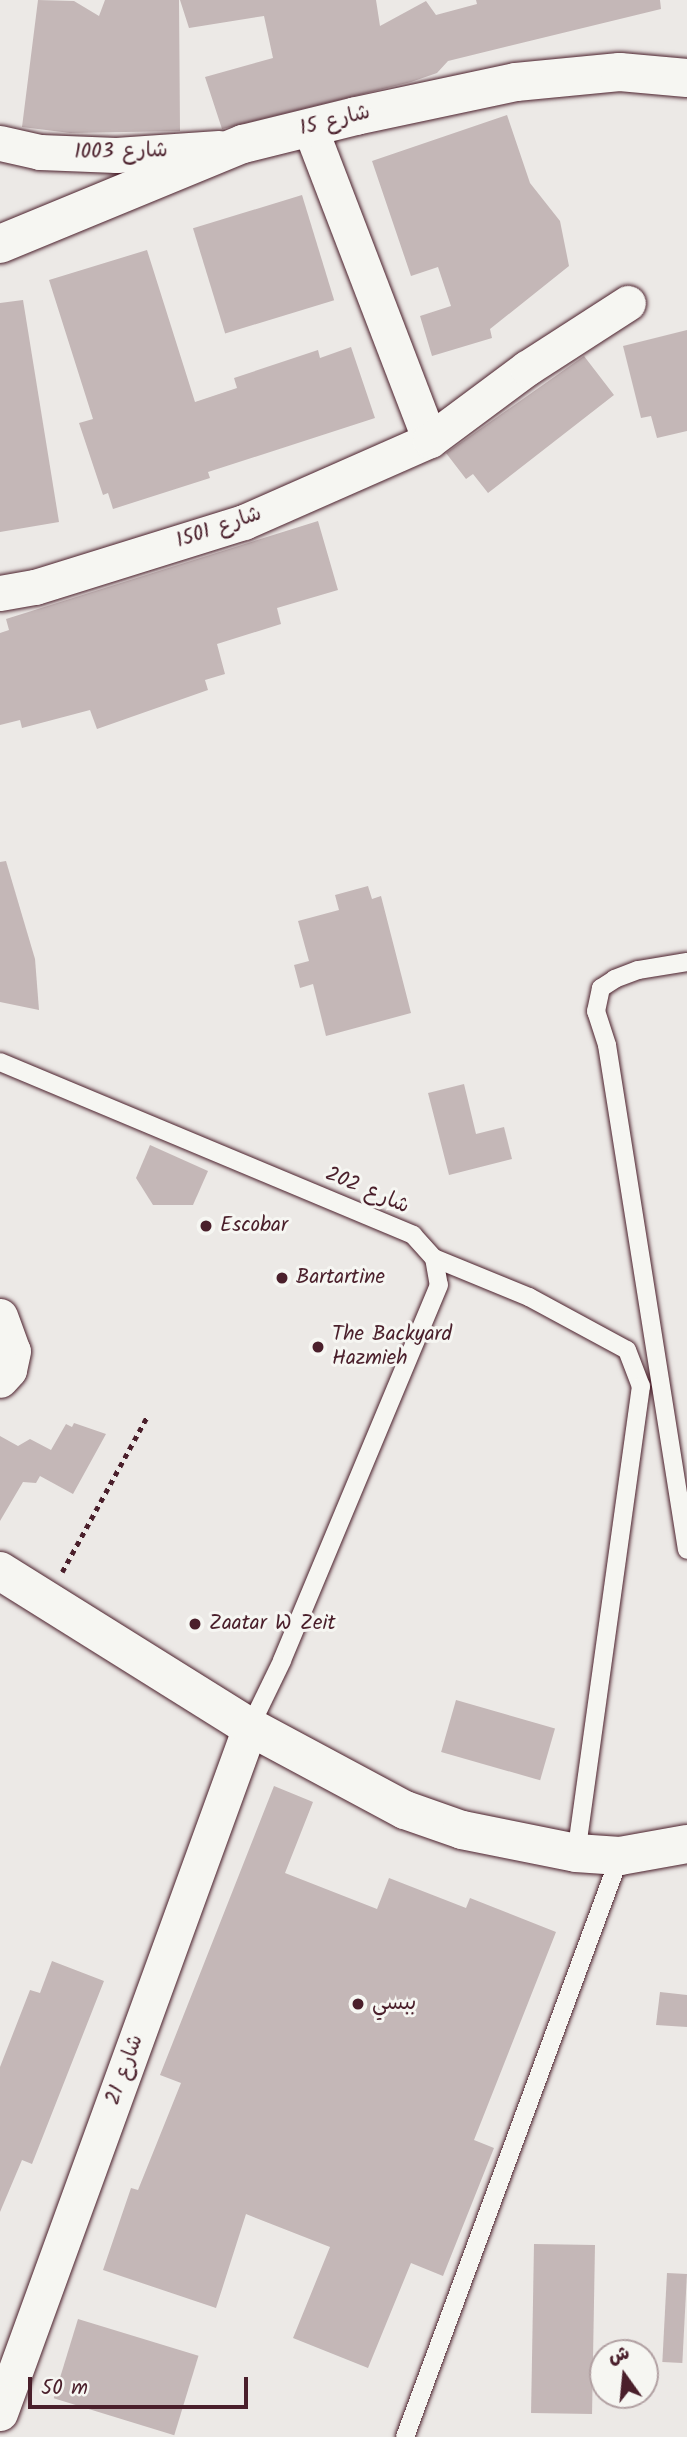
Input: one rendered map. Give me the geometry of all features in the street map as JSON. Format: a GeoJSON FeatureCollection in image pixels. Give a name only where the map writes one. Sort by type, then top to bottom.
{"type":"FeatureCollection","features":[{"type":"Feature","properties":{"kind":"main road","name":"شارع 15"},"geometry":{"type":"LineString","coordinates":[[0,244],[243,144],[516,82],[620,72],[687,78]]}},
{"type":"Feature","properties":{"kind":"main road"},"geometry":{"type":"LineString","coordinates":[[0,1571],[250,1727],[405,1810],[462,1830],[576,1853],[621,1856],[687,1844]]}},
{"type":"Feature","properties":{"kind":"street"},"geometry":{"type":"LineString","coordinates":[[310,128],[430,440]]}},
{"type":"Feature","properties":{"kind":"street","name":"شارع 1003"},"geometry":{"type":"LineString","coordinates":[[0,143],[40,152],[116,155],[243,144]]}},
{"type":"Feature","properties":{"kind":"street","name":"شارع 1501"},"geometry":{"type":"LineString","coordinates":[[0,593],[35,587],[244,522],[430,440],[527,368],[628,303]]}},
{"type":"Feature","properties":{"kind":"street"},"geometry":{"type":"LineString","coordinates":[[0,1317],[13,1351],[9,1370],[0,1380]]}},
{"type":"Feature","properties":{"kind":"street","name":"شارع 21"},"geometry":{"type":"LineString","coordinates":[[0,2413],[250,1727]]}},
{"type":"Feature","properties":{"kind":"lane"},"geometry":{"type":"LineString","coordinates":[[687,962],[638,970],[615,979],[601,988],[596,1011],[607,1045],[687,1550]]}},
{"type":"Feature","properties":{"kind":"lane","name":"شارع 202"},"geometry":{"type":"LineString","coordinates":[[0,1062],[12,1063],[413,1235],[434,1258]]}},
{"type":"Feature","properties":{"kind":"lane"},"geometry":{"type":"LineString","coordinates":[[250,1727],[282,1661],[439,1285],[434,1258]]}},
{"type":"Feature","properties":{"kind":"lane"},"geometry":{"type":"LineString","coordinates":[[434,1258],[529,1297],[627,1350],[641,1386],[576,1853]]}},
{"type":"Feature","properties":{"kind":"lane"},"geometry":{"type":"LineString","coordinates":[[405,2437],[621,1856]]}},
{"type":"Feature","properties":{"kind":"path"},"geometry":{"type":"LineString","coordinates":[[47,1601],[148,1415]]}},
{"type":"Feature","properties":{"kind":"building"},"geometry":{"type":"Polygon","coordinates":[[[38,0],[74,1],[99,16],[105,0],[179,0],[180,131],[70,133],[22,127],[38,0]]]}},
{"type":"Feature","properties":{"kind":"building"},"geometry":{"type":"Polygon","coordinates":[[[180,0],[376,0],[380,26],[426,1],[436,15],[477,4],[476,0],[660,0],[661,9],[448,61],[437,73],[411,82],[222,129],[205,77],[273,58],[264,16],[189,28],[180,0]]]}},
{"type":"Feature","properties":{"kind":"building"},"geometry":{"type":"Polygon","coordinates":[[[507,115],[530,183],[560,221],[569,266],[490,329],[492,338],[432,356],[420,316],[451,306],[438,267],[411,276],[372,161],[507,115]]]}},
{"type":"Feature","properties":{"kind":"building"},"geometry":{"type":"Polygon","coordinates":[[[302,195],[334,300],[225,334],[193,228],[302,195]]]}},
{"type":"Feature","properties":{"kind":"building"},"geometry":{"type":"Polygon","coordinates":[[[147,250],[195,402],[237,388],[234,378],[318,350],[320,358],[351,347],[375,418],[208,472],[210,478],[113,509],[108,493],[103,495],[79,423],[93,419],[49,280],[147,250]]]}},
{"type":"Feature","properties":{"kind":"building"},"geometry":{"type":"Polygon","coordinates":[[[23,300],[59,522],[0,532],[0,303],[23,300]]]}},
{"type":"Feature","properties":{"kind":"building"},"geometry":{"type":"Polygon","coordinates":[[[687,330],[687,431],[657,438],[651,416],[641,418],[623,346],[687,330]]]}},
{"type":"Feature","properties":{"kind":"building"},"geometry":{"type":"Polygon","coordinates":[[[584,356],[614,395],[488,493],[473,474],[466,479],[446,453],[584,356]]]}},
{"type":"Feature","properties":{"kind":"building"},"geometry":{"type":"Polygon","coordinates":[[[318,521],[338,590],[277,608],[281,624],[217,644],[225,674],[205,680],[208,690],[97,729],[90,710],[22,728],[20,720],[0,725],[0,633],[9,630],[6,619],[318,521]]]}},
{"type":"Feature","properties":{"kind":"building"},"geometry":{"type":"Polygon","coordinates":[[[6,861],[35,959],[39,1010],[0,1002],[0,862],[6,861]]]}},
{"type":"Feature","properties":{"kind":"building"},"geometry":{"type":"Polygon","coordinates":[[[368,886],[372,899],[381,896],[411,1013],[326,1036],[313,984],[300,988],[294,965],[309,961],[298,921],[339,910],[335,895],[368,886]]]}},
{"type":"Feature","properties":{"kind":"building"},"geometry":{"type":"Polygon","coordinates":[[[464,1084],[476,1134],[504,1127],[512,1159],[449,1175],[428,1093],[464,1084]]]}},
{"type":"Feature","properties":{"kind":"building"},"geometry":{"type":"Polygon","coordinates":[[[150,1145],[208,1171],[193,1205],[153,1205],[136,1178],[150,1145]]]}},
{"type":"Feature","properties":{"kind":"building"},"geometry":{"type":"Polygon","coordinates":[[[74,1423],[106,1434],[73,1494],[40,1476],[36,1483],[23,1482],[0,1521],[0,1436],[18,1446],[30,1439],[51,1450],[66,1424],[72,1427],[74,1423]]]}},
{"type":"Feature","properties":{"kind":"building"},"geometry":{"type":"Polygon","coordinates":[[[456,1700],[555,1728],[540,1780],[441,1752],[456,1700]]]}},
{"type":"Feature","properties":{"kind":"building","name":"ببسي"},"geometry":{"type":"Polygon","coordinates":[[[274,1786],[313,1802],[285,1873],[377,1909],[389,1878],[466,1908],[470,1898],[556,1932],[474,2140],[494,2148],[443,2276],[411,2263],[368,2368],[293,2338],[330,2247],[246,2214],[216,2308],[103,2270],[131,2188],[138,2190],[181,2083],[160,2075],[274,1786]]]}},
{"type":"Feature","properties":{"kind":"building"},"geometry":{"type":"Polygon","coordinates":[[[52,1961],[104,1981],[32,2164],[22,2160],[0,2212],[0,2067],[30,1990],[40,1993],[52,1961]]]}},
{"type":"Feature","properties":{"kind":"building"},"geometry":{"type":"Polygon","coordinates":[[[660,1992],[687,1995],[687,2027],[656,2025],[660,1992]]]}},
{"type":"Feature","properties":{"kind":"building"},"geometry":{"type":"Polygon","coordinates":[[[534,2244],[595,2245],[593,2339],[589,2339],[589,2409],[592,2409],[592,2414],[531,2413],[534,2244]]]}},
{"type":"Feature","properties":{"kind":"building"},"geometry":{"type":"Polygon","coordinates":[[[667,2273],[687,2274],[682,2363],[662,2362],[667,2273]]]}},
{"type":"Feature","properties":{"kind":"building"},"geometry":{"type":"Polygon","coordinates":[[[78,2319],[198,2356],[174,2435],[54,2398],[78,2319]]]}},
{"type":"Feature","properties":{"kind":"place","name":"Escobar"},"geometry":{"type":"Point","coordinates":[206,1226]}},
{"type":"Feature","properties":{"kind":"place","name":"Bartartine"},"geometry":{"type":"Point","coordinates":[282,1278]}},
{"type":"Feature","properties":{"kind":"place","name":"The Backyard Hazmieh"},"geometry":{"type":"Point","coordinates":[318,1347]}},
{"type":"Feature","properties":{"kind":"place","name":"Zaatar W Zeit"},"geometry":{"type":"Point","coordinates":[195,1624]}},
{"type":"Feature","properties":{"kind":"place","name":"ببسي"},"geometry":{"type":"Point","coordinates":[358,2004]}}]}
